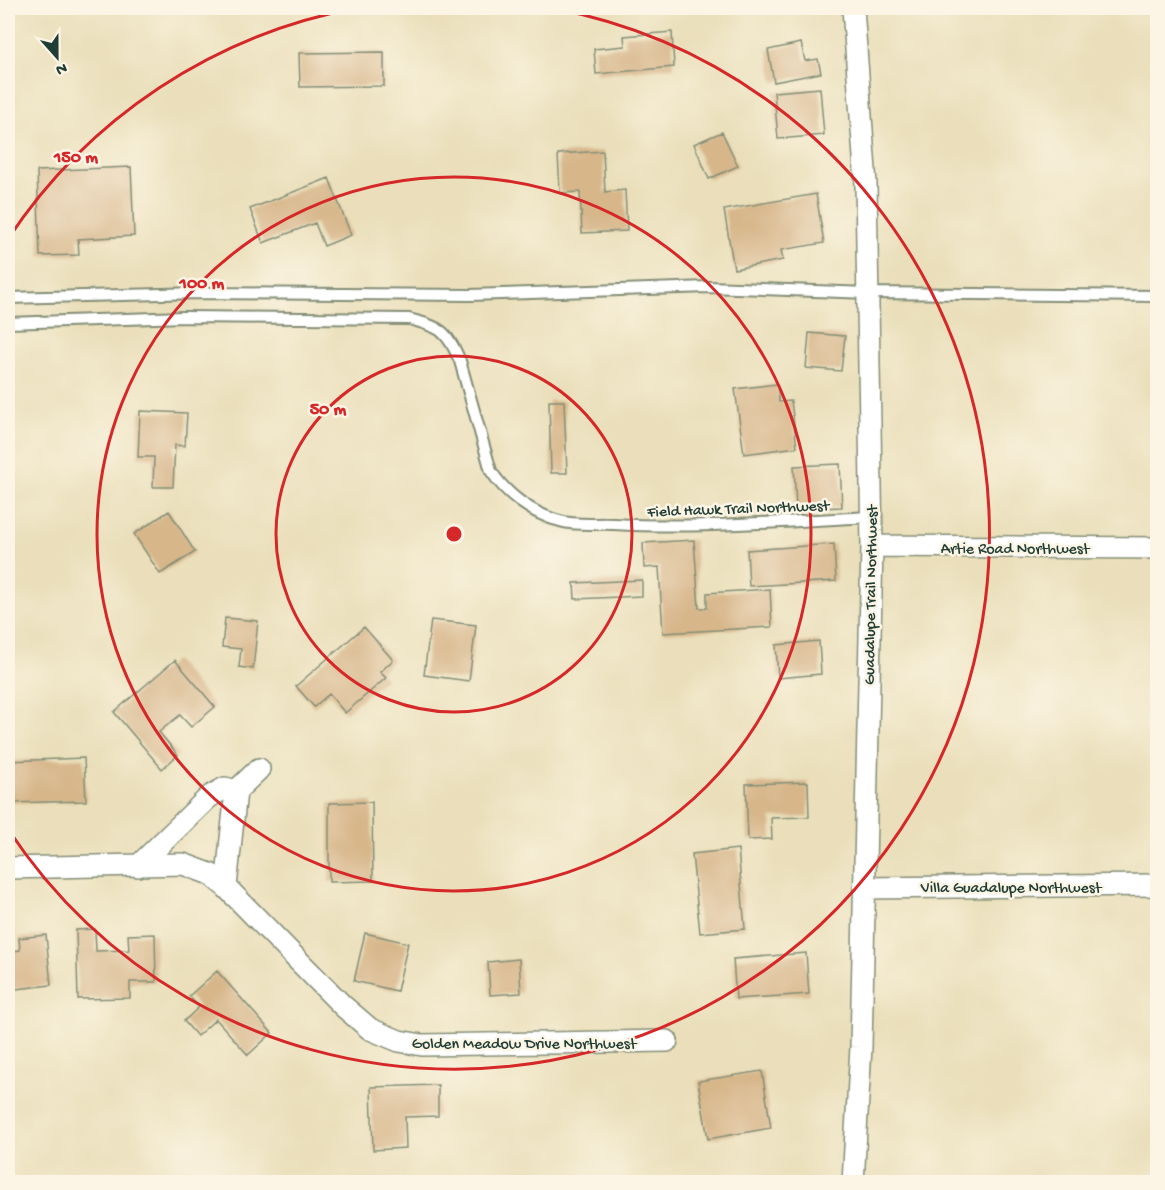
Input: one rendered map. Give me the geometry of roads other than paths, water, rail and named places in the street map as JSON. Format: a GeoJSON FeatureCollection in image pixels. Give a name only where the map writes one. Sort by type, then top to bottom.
{"type":"FeatureCollection","features":[{"type":"Feature","properties":{"kind":"street","name":"Guadalupe Trail Northwest"},"geometry":{"type":"LineString","coordinates":[[853,8],[866,184],[872,546],[861,1047],[853,1182]]}},
{"type":"Feature","properties":{"kind":"street","name":"Artie Road Northwest"},"geometry":{"type":"LineString","coordinates":[[872,546],[1158,548]]}},
{"type":"Feature","properties":{"kind":"street"},"geometry":{"type":"LineString","coordinates":[[226,887],[236,791],[259,769]]}},
{"type":"Feature","properties":{"kind":"street"},"geometry":{"type":"LineString","coordinates":[[138,866],[208,797],[225,788],[236,791]]}},
{"type":"Feature","properties":{"kind":"street","name":"Golden Meadow Drive Northwest"},"geometry":{"type":"LineString","coordinates":[[8,868],[183,864],[210,874],[226,887],[343,1006],[370,1029],[399,1041],[422,1045],[667,1041]]}},
{"type":"Feature","properties":{"kind":"street","name":"Villa Guadalupe Northwest"},"geometry":{"type":"LineString","coordinates":[[864,888],[1158,885]]}},
{"type":"Feature","properties":{"kind":"lane"},"geometry":{"type":"LineString","coordinates":[[8,298],[200,293],[470,295],[709,287],[868,293],[1158,296]]}},
{"type":"Feature","properties":{"kind":"lane","name":"Field Hawk Trail Northwest"},"geometry":{"type":"LineString","coordinates":[[8,323],[184,317],[409,319],[442,330],[453,344],[460,361],[491,471],[499,483],[525,506],[540,514],[561,522],[669,527],[871,517]]}}]}
